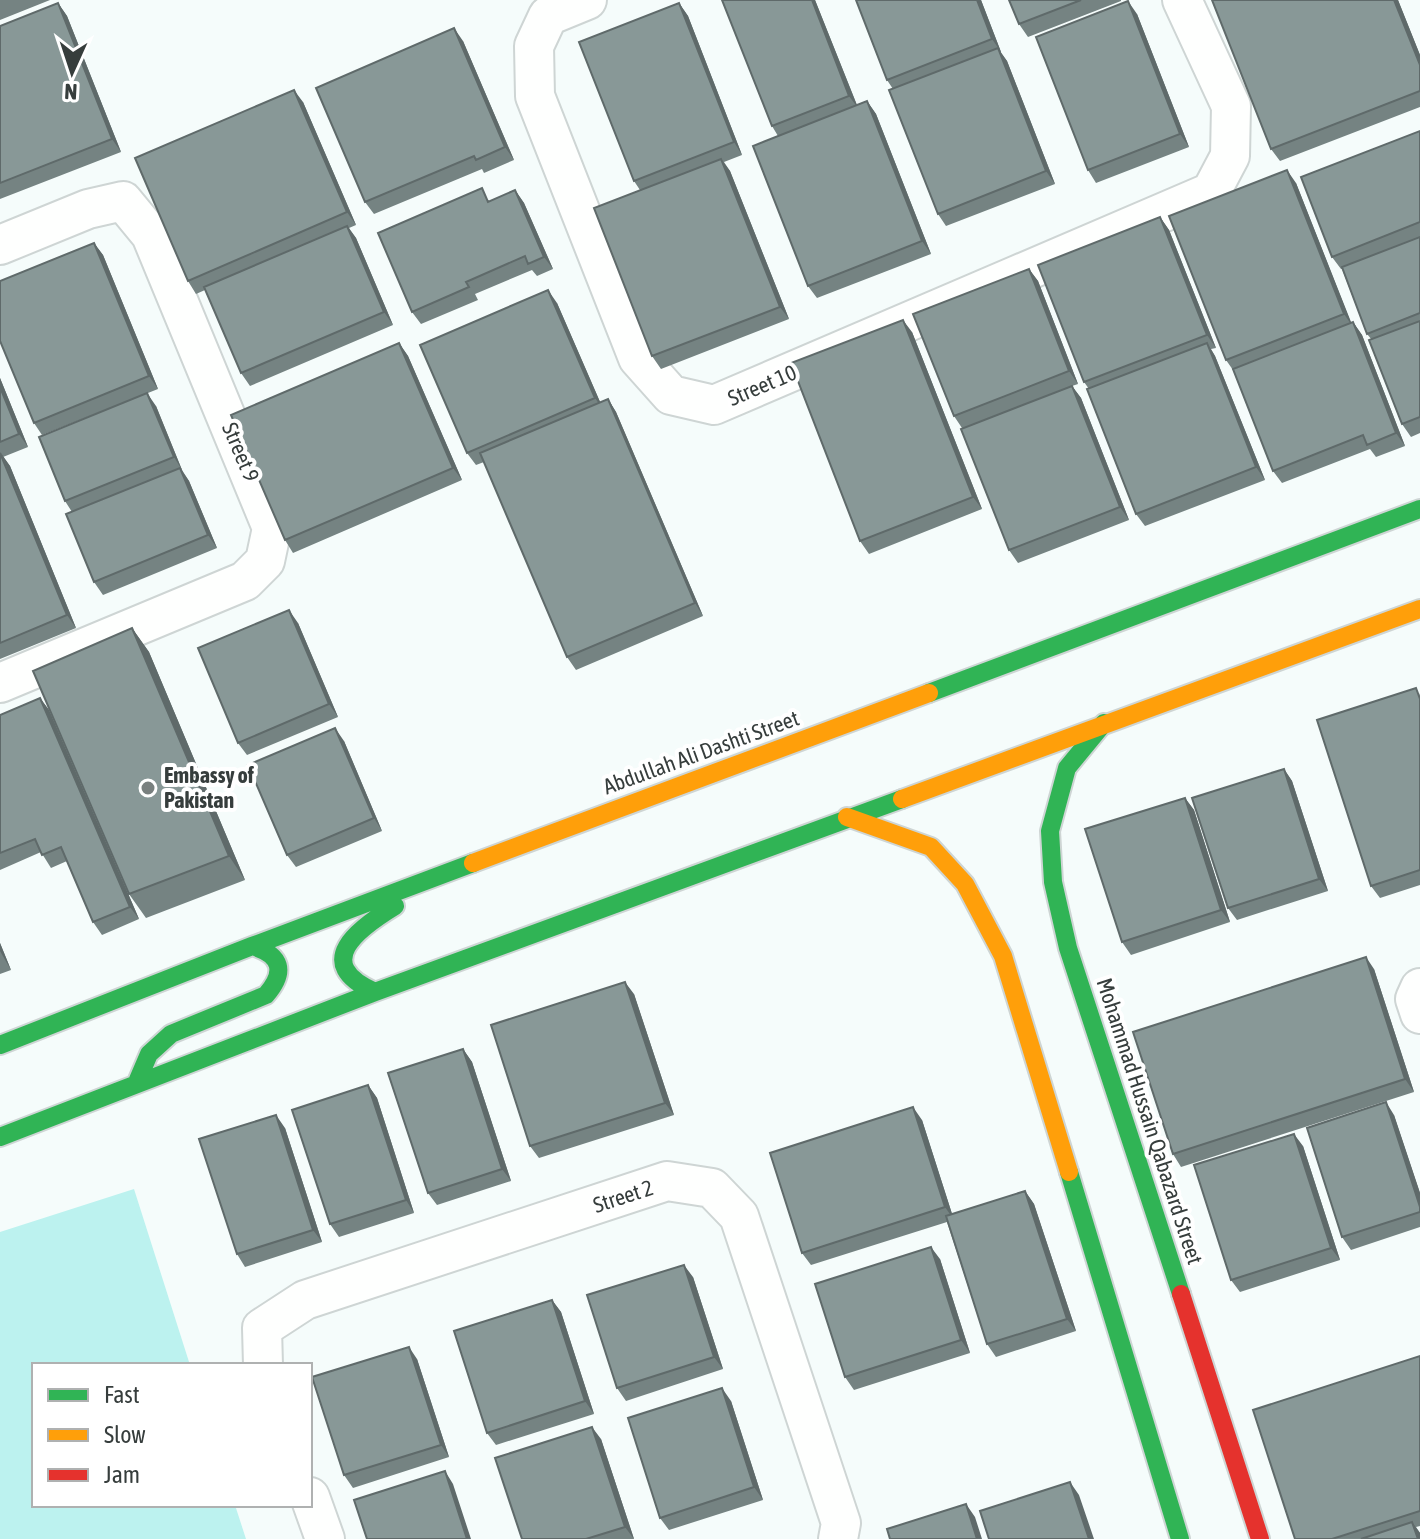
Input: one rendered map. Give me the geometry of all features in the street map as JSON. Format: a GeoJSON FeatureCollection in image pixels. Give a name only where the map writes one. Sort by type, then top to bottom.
{"type":"FeatureCollection","features":[{"type":"Feature","properties":{"kind":"main road","name":"Abdullah Ali Dashti Street"},"geometry":{"type":"LineString","coordinates":[[0,1045],[455,869],[1420,509]]}},
{"type":"Feature","properties":{"kind":"main road"},"geometry":{"type":"LineString","coordinates":[[0,1137],[375,992],[1420,609]]}},
{"type":"Feature","properties":{"kind":"main road","name":"Mohammad Hussain Qabazard Street"},"geometry":{"type":"LineString","coordinates":[[1104,723],[1067,768],[1050,831],[1053,882],[1068,948],[1260,1539]]}},
{"type":"Feature","properties":{"kind":"main road"},"geometry":{"type":"LineString","coordinates":[[847,817],[931,847],[965,884],[1006,950],[1180,1539]]}},
{"type":"Feature","properties":{"kind":"main road"},"geometry":{"type":"LineString","coordinates":[[375,992],[362,988],[352,980],[345,968],[347,943],[355,932],[455,869]]}},
{"type":"Feature","properties":{"kind":"main road"},"geometry":{"type":"LineString","coordinates":[[1047,930],[1060,937],[1068,948]]}},
{"type":"Feature","properties":{"kind":"main road"},"geometry":{"type":"LineString","coordinates":[[137,1082],[149,1054],[171,1034],[266,995],[276,985],[279,971],[275,959],[265,949],[252,946]]}},
{"type":"Feature","properties":{"kind":"street","name":"Street 10"},"geometry":{"type":"LineString","coordinates":[[587,0],[548,16],[534,46],[535,96],[638,358],[671,395],[714,405],[1211,192],[1230,156],[1231,106],[1182,0]]}},
{"type":"Feature","properties":{"kind":"street","name":"Street 9"},"geometry":{"type":"LineString","coordinates":[[0,245],[88,209],[123,201],[151,235],[272,528],[265,561],[245,581],[0,683]]}},
{"type":"Feature","properties":{"kind":"street"},"geometry":{"type":"LineString","coordinates":[[1420,988],[1415,999],[1420,1014]]}},
{"type":"Feature","properties":{"kind":"street","name":"Street 2"},"geometry":{"type":"LineString","coordinates":[[263,1363],[262,1328],[305,1300],[667,1181],[712,1188],[739,1216],[841,1523],[838,1539]]}},
{"type":"Feature","properties":{"kind":"street"},"geometry":{"type":"LineString","coordinates":[[312,1503],[325,1539]]}},
{"type":"Feature","properties":{"kind":"shaded area"},"geometry":{"type":"Polygon","coordinates":[[[134,1189],[189,1363],[32,1363],[32,1507],[236,1507],[246,1539],[0,1539],[0,1232],[134,1189]]]}},
{"type":"Feature","properties":{"kind":"building"},"geometry":{"type":"Polygon","coordinates":[[[722,0],[812,0],[849,96],[772,126],[722,0]]]}},
{"type":"Feature","properties":{"kind":"building"},"geometry":{"type":"Polygon","coordinates":[[[856,0],[977,0],[992,39],[887,80],[856,0]]]}},
{"type":"Feature","properties":{"kind":"building"},"geometry":{"type":"Polygon","coordinates":[[[1009,0],[1081,0],[1019,24],[1009,0]]]}},
{"type":"Feature","properties":{"kind":"building"},"geometry":{"type":"Polygon","coordinates":[[[1212,0],[1394,0],[1420,65],[1420,91],[1271,149],[1212,0]]]}},
{"type":"Feature","properties":{"kind":"building"},"geometry":{"type":"Polygon","coordinates":[[[1128,1],[1180,134],[1088,170],[1036,37],[1128,1]]]}},
{"type":"Feature","properties":{"kind":"building"},"geometry":{"type":"Polygon","coordinates":[[[58,3],[112,139],[0,183],[0,26],[58,3]]]}},
{"type":"Feature","properties":{"kind":"building"},"geometry":{"type":"Polygon","coordinates":[[[679,3],[734,142],[634,181],[579,42],[679,3]]]}},
{"type":"Feature","properties":{"kind":"building"},"geometry":{"type":"Polygon","coordinates":[[[454,28],[505,147],[476,160],[474,156],[365,202],[316,88],[454,28]]]}},
{"type":"Feature","properties":{"kind":"building"},"geometry":{"type":"Polygon","coordinates":[[[998,48],[1046,171],[938,214],[889,90],[998,48]]]}},
{"type":"Feature","properties":{"kind":"building"},"geometry":{"type":"Polygon","coordinates":[[[294,90],[347,212],[188,281],[135,158],[294,90]]]}},
{"type":"Feature","properties":{"kind":"building"},"geometry":{"type":"Polygon","coordinates":[[[867,101],[922,241],[808,286],[753,146],[867,101]]]}},
{"type":"Feature","properties":{"kind":"building"},"geometry":{"type":"Polygon","coordinates":[[[1420,131],[1420,222],[1332,257],[1301,177],[1420,131]]]}},
{"type":"Feature","properties":{"kind":"building"},"geometry":{"type":"Polygon","coordinates":[[[721,159],[780,307],[652,356],[594,208],[721,159]]]}},
{"type":"Feature","properties":{"kind":"building"},"geometry":{"type":"Polygon","coordinates":[[[1287,170],[1344,314],[1226,360],[1169,216],[1287,170]]]}},
{"type":"Feature","properties":{"kind":"building"},"geometry":{"type":"Polygon","coordinates":[[[482,188],[488,202],[515,190],[544,257],[528,264],[525,256],[466,282],[469,287],[412,312],[378,233],[482,188]]]}},
{"type":"Feature","properties":{"kind":"building"},"geometry":{"type":"Polygon","coordinates":[[[1160,217],[1207,335],[1084,382],[1038,265],[1160,217]]]}},
{"type":"Feature","properties":{"kind":"building"},"geometry":{"type":"Polygon","coordinates":[[[347,226],[384,312],[241,373],[204,287],[347,226]]]}},
{"type":"Feature","properties":{"kind":"building"},"geometry":{"type":"Polygon","coordinates":[[[1420,237],[1420,313],[1367,334],[1342,267],[1420,237]]]}},
{"type":"Feature","properties":{"kind":"building"},"geometry":{"type":"Polygon","coordinates":[[[94,243],[149,376],[34,423],[0,341],[0,281],[94,243]]]}},
{"type":"Feature","properties":{"kind":"building"},"geometry":{"type":"Polygon","coordinates":[[[1029,269],[1069,371],[954,416],[913,314],[1029,269]]]}},
{"type":"Feature","properties":{"kind":"building"},"geometry":{"type":"Polygon","coordinates":[[[548,290],[595,398],[467,453],[420,345],[548,290]]]}},
{"type":"Feature","properties":{"kind":"building"},"geometry":{"type":"Polygon","coordinates":[[[903,320],[973,497],[860,541],[791,363],[903,320]]]}},
{"type":"Feature","properties":{"kind":"building"},"geometry":{"type":"Polygon","coordinates":[[[1420,321],[1420,417],[1402,424],[1369,340],[1420,321]]]}},
{"type":"Feature","properties":{"kind":"building"},"geometry":{"type":"Polygon","coordinates":[[[1353,322],[1396,433],[1367,445],[1363,435],[1273,471],[1233,369],[1353,322]]]}},
{"type":"Feature","properties":{"kind":"building"},"geometry":{"type":"Polygon","coordinates":[[[399,343],[453,468],[285,540],[231,415],[399,343]]]}},
{"type":"Feature","properties":{"kind":"building"},"geometry":{"type":"Polygon","coordinates":[[[1207,343],[1256,467],[1136,514],[1087,389],[1207,343]]]}},
{"type":"Feature","properties":{"kind":"building"},"geometry":{"type":"Polygon","coordinates":[[[1072,386],[1120,507],[1009,550],[961,429],[1072,386]]]}},
{"type":"Feature","properties":{"kind":"building"},"geometry":{"type":"Polygon","coordinates":[[[0,387],[19,434],[0,442],[0,387]]]}},
{"type":"Feature","properties":{"kind":"building"},"geometry":{"type":"Polygon","coordinates":[[[147,393],[174,457],[65,501],[39,437],[147,393]]]}},
{"type":"Feature","properties":{"kind":"building"},"geometry":{"type":"Polygon","coordinates":[[[608,399],[695,603],[567,657],[480,453],[608,399]]]}},
{"type":"Feature","properties":{"kind":"building"},"geometry":{"type":"Polygon","coordinates":[[[0,453],[67,615],[0,643],[0,453]]]}},
{"type":"Feature","properties":{"kind":"building"},"geometry":{"type":"Polygon","coordinates":[[[180,468],[208,535],[94,582],[66,514],[180,468]]]}},
{"type":"Feature","properties":{"kind":"building"},"geometry":{"type":"Polygon","coordinates":[[[289,610],[329,704],[238,743],[198,648],[289,610]]]}},
{"type":"Feature","properties":{"kind":"building","name":"Embassy of Pakistan"},"geometry":{"type":"Polygon","coordinates":[[[132,628],[229,856],[129,894],[33,671],[132,628]]]}},
{"type":"Feature","properties":{"kind":"building"},"geometry":{"type":"Polygon","coordinates":[[[1416,688],[1420,699],[1420,870],[1371,886],[1317,720],[1416,688]]]}},
{"type":"Feature","properties":{"kind":"building"},"geometry":{"type":"Polygon","coordinates":[[[40,698],[130,907],[93,922],[61,847],[42,855],[35,839],[0,853],[0,715],[40,698]]]}},
{"type":"Feature","properties":{"kind":"building"},"geometry":{"type":"Polygon","coordinates":[[[335,728],[374,818],[287,855],[248,765],[335,728]]]}},
{"type":"Feature","properties":{"kind":"building"},"geometry":{"type":"Polygon","coordinates":[[[1284,769],[1319,879],[1228,908],[1192,798],[1284,769]]]}},
{"type":"Feature","properties":{"kind":"building"},"geometry":{"type":"Polygon","coordinates":[[[1185,798],[1221,910],[1122,942],[1085,829],[1185,798]]]}},
{"type":"Feature","properties":{"kind":"building"},"geometry":{"type":"Polygon","coordinates":[[[1366,957],[1405,1079],[1173,1154],[1133,1032],[1366,957]]]}},
{"type":"Feature","properties":{"kind":"building"},"geometry":{"type":"Polygon","coordinates":[[[625,982],[665,1103],[530,1146],[491,1025],[625,982]]]}},
{"type":"Feature","properties":{"kind":"building"},"geometry":{"type":"Polygon","coordinates":[[[463,1049],[502,1169],[428,1193],[388,1073],[463,1049]]]}},
{"type":"Feature","properties":{"kind":"building"},"geometry":{"type":"Polygon","coordinates":[[[368,1085],[406,1200],[330,1224],[292,1110],[368,1085]]]}},
{"type":"Feature","properties":{"kind":"building"},"geometry":{"type":"Polygon","coordinates":[[[1386,1102],[1420,1212],[1342,1237],[1307,1128],[1386,1102]]]}},
{"type":"Feature","properties":{"kind":"building"},"geometry":{"type":"Polygon","coordinates":[[[913,1107],[945,1207],[802,1253],[770,1153],[913,1107]]]}},
{"type":"Feature","properties":{"kind":"building"},"geometry":{"type":"Polygon","coordinates":[[[276,1115],[313,1230],[237,1254],[199,1139],[276,1115]]]}},
{"type":"Feature","properties":{"kind":"building"},"geometry":{"type":"Polygon","coordinates":[[[1294,1134],[1331,1248],[1231,1280],[1194,1165],[1294,1134]]]}},
{"type":"Feature","properties":{"kind":"building"},"geometry":{"type":"Polygon","coordinates":[[[1025,1191],[1067,1319],[987,1344],[946,1216],[1025,1191]]]}},
{"type":"Feature","properties":{"kind":"building"},"geometry":{"type":"Polygon","coordinates":[[[931,1247],[961,1340],[845,1377],[815,1284],[931,1247]]]}},
{"type":"Feature","properties":{"kind":"building"},"geometry":{"type":"Polygon","coordinates":[[[684,1265],[714,1357],[617,1388],[587,1295],[684,1265]]]}},
{"type":"Feature","properties":{"kind":"building"},"geometry":{"type":"Polygon","coordinates":[[[552,1300],[585,1401],[487,1433],[454,1331],[552,1300]]]}},
{"type":"Feature","properties":{"kind":"building"},"geometry":{"type":"Polygon","coordinates":[[[409,1347],[441,1445],[344,1475],[312,1377],[409,1347]]]}},
{"type":"Feature","properties":{"kind":"building"},"geometry":{"type":"Polygon","coordinates":[[[1420,1356],[1420,1511],[1332,1539],[1295,1539],[1253,1410],[1420,1356]]]}},
{"type":"Feature","properties":{"kind":"building"},"geometry":{"type":"Polygon","coordinates":[[[722,1388],[754,1487],[660,1518],[628,1418],[722,1388]]]}},
{"type":"Feature","properties":{"kind":"building"},"geometry":{"type":"Polygon","coordinates":[[[592,1427],[625,1527],[586,1539],[522,1539],[495,1458],[592,1427]]]}},
{"type":"Feature","properties":{"kind":"building"},"geometry":{"type":"Polygon","coordinates":[[[445,1471],[467,1539],[367,1539],[354,1500],[445,1471]]]}},
{"type":"Feature","properties":{"kind":"building"},"geometry":{"type":"Polygon","coordinates":[[[1070,1482],[1089,1539],[989,1539],[980,1511],[1070,1482]]]}},
{"type":"Feature","properties":{"kind":"building"},"geometry":{"type":"Polygon","coordinates":[[[966,1504],[977,1539],[890,1539],[887,1529],[966,1504]]]}},
{"type":"Feature","properties":{"kind":"building"},"geometry":{"type":"Polygon","coordinates":[[[1412,1522],[1418,1539],[1361,1539],[1412,1522]]]}},
{"type":"Feature","properties":{"kind":"traffic: fast"},"geometry":{"type":"LineString","coordinates":[[929,693],[1420,509]]}},
{"type":"Feature","properties":{"kind":"traffic: fast"},"geometry":{"type":"LineString","coordinates":[[1104,723],[1067,768],[1050,831],[1053,882],[1068,948],[1181,1294]]}},
{"type":"Feature","properties":{"kind":"traffic: fast"},"geometry":{"type":"LineString","coordinates":[[0,1137],[375,992],[902,799]]}},
{"type":"Feature","properties":{"kind":"traffic: fast"},"geometry":{"type":"LineString","coordinates":[[0,1045],[473,863]]}},
{"type":"Feature","properties":{"kind":"traffic: fast"},"geometry":{"type":"LineString","coordinates":[[375,992],[356,981],[346,969],[343,958],[347,946],[356,935],[395,906]]}},
{"type":"Feature","properties":{"kind":"traffic: fast"},"geometry":{"type":"LineString","coordinates":[[137,1082],[149,1054],[171,1034],[266,995],[276,979],[278,965],[270,954],[252,946]]}},
{"type":"Feature","properties":{"kind":"traffic: fast"},"geometry":{"type":"LineString","coordinates":[[1069,1172],[1180,1539]]}},
{"type":"Feature","properties":{"kind":"traffic: slow"},"geometry":{"type":"LineString","coordinates":[[902,799],[1420,609]]}},
{"type":"Feature","properties":{"kind":"traffic: slow"},"geometry":{"type":"LineString","coordinates":[[473,863],[929,693]]}},
{"type":"Feature","properties":{"kind":"traffic: slow"},"geometry":{"type":"LineString","coordinates":[[847,817],[931,847],[965,884],[1003,956],[1069,1172]]}},
{"type":"Feature","properties":{"kind":"traffic: jam"},"geometry":{"type":"LineString","coordinates":[[1181,1294],[1260,1539]]}},
{"type":"Feature","properties":{"kind":"place","name":"Embassy of Pakistan"},"geometry":{"type":"Point","coordinates":[148,788]}}]}
